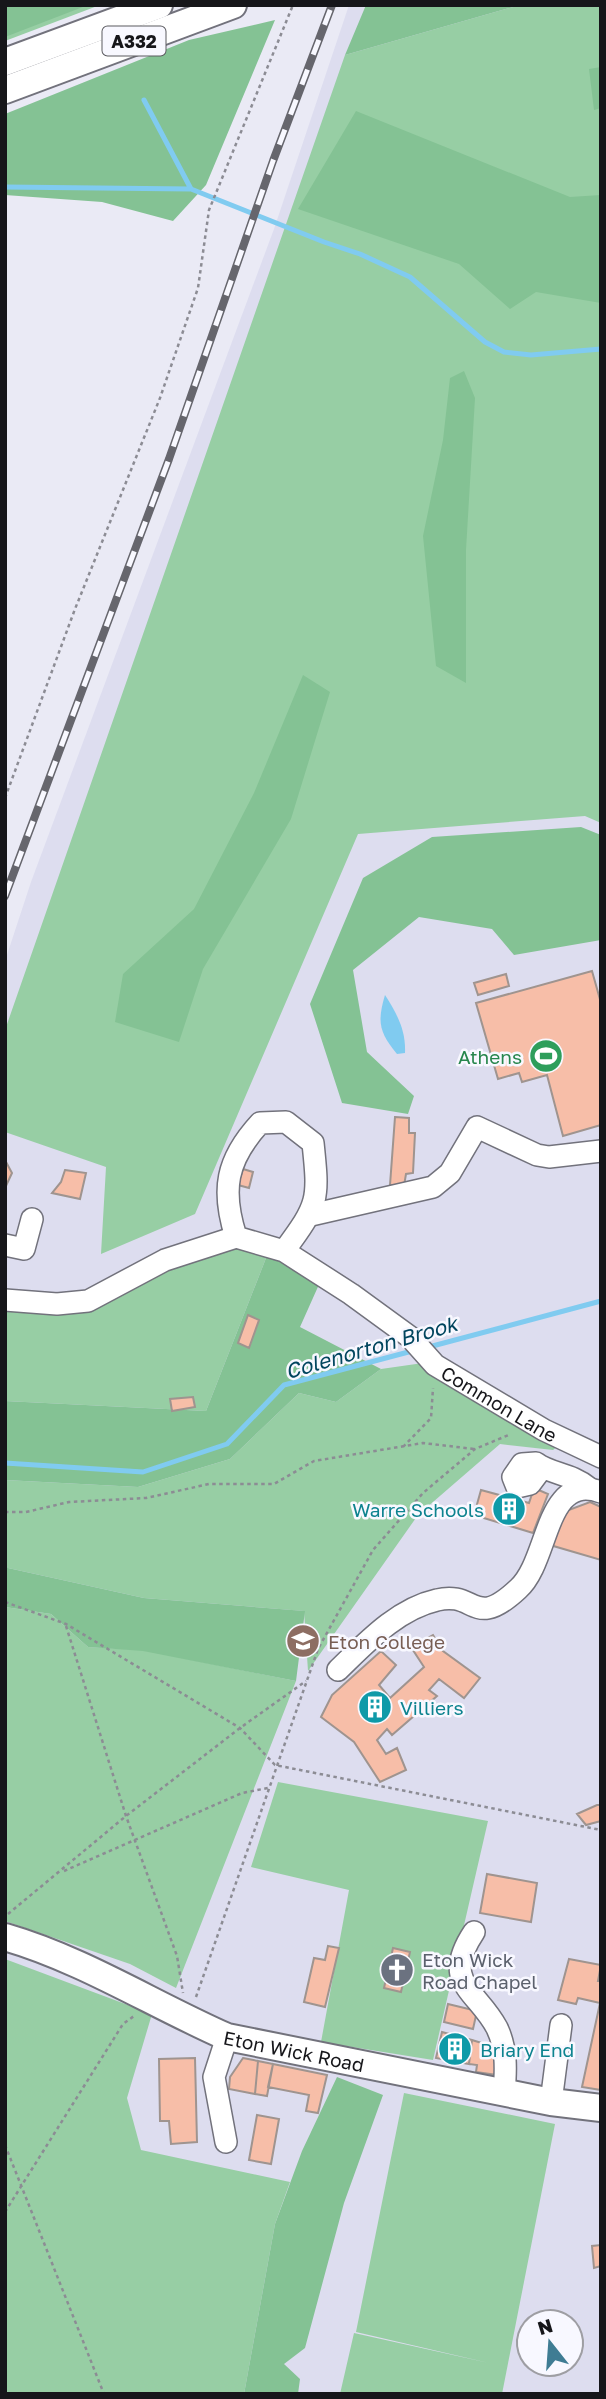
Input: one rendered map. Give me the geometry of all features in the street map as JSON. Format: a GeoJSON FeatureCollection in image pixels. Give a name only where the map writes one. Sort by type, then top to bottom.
{"type":"FeatureCollection","features":[{"type":"Feature","properties":{"kind":"main road","name":"A332"},"geometry":{"type":"LineString","coordinates":[[5,62],[159,5]]}},
{"type":"Feature","properties":{"kind":"main road","name":"A332"},"geometry":{"type":"LineString","coordinates":[[5,90],[233,5]]}},
{"type":"Feature","properties":{"kind":"main road","name":"Eton Wick Road"},"geometry":{"type":"LineString","coordinates":[[5,1937],[42,1948],[227,2037],[551,2102],[601,2108]]}},
{"type":"Feature","properties":{"kind":"street"},"geometry":{"type":"LineString","coordinates":[[5,1300],[57,1304],[88,1301],[165,1260],[236,1237],[284,1251],[311,1215],[317,1187],[313,1143],[286,1122],[260,1123],[242,1142],[227,1181],[229,1213],[236,1237]]}},
{"type":"Feature","properties":{"kind":"street"},"geometry":{"type":"LineString","coordinates":[[311,1215],[433,1187],[450,1172],[477,1127],[537,1155],[601,1151]]}},
{"type":"Feature","properties":{"kind":"street"},"geometry":{"type":"LineString","coordinates":[[5,1245],[24,1249],[32,1219]]}},
{"type":"Feature","properties":{"kind":"street","name":"Common Lane"},"geometry":{"type":"LineString","coordinates":[[284,1251],[410,1337],[435,1365],[544,1430],[601,1457]]}},
{"type":"Feature","properties":{"kind":"street"},"geometry":{"type":"LineString","coordinates":[[542,1468],[575,1477],[595,1490]]}},
{"type":"Feature","properties":{"kind":"street"},"geometry":{"type":"LineString","coordinates":[[338,1670],[391,1622],[416,1607],[445,1598],[480,1610],[507,1600],[523,1585],[540,1554],[558,1501],[576,1489],[595,1490]]}},
{"type":"Feature","properties":{"kind":"street"},"geometry":{"type":"LineString","coordinates":[[474,1932],[464,1947],[461,1976],[465,1988],[496,2028],[507,2062],[504,2093]]}},
{"type":"Feature","properties":{"kind":"street"},"geometry":{"type":"LineString","coordinates":[[551,2102],[561,2025]]}},
{"type":"Feature","properties":{"kind":"street"},"geometry":{"type":"LineString","coordinates":[[226,2142],[214,2077],[227,2037]]}},
{"type":"Feature","properties":{"kind":"path"},"geometry":{"type":"LineString","coordinates":[[5,798],[75,609],[160,398],[198,288],[210,208],[293,5]]}},
{"type":"Feature","properties":{"kind":"path"},"geometry":{"type":"LineString","coordinates":[[403,1447],[431,1418],[435,1365]]}},
{"type":"Feature","properties":{"kind":"path"},"geometry":{"type":"LineString","coordinates":[[188,2020],[275,1765],[318,1649],[373,1550],[423,1493],[475,1449],[509,1435],[544,1430]]}},
{"type":"Feature","properties":{"kind":"path"},"geometry":{"type":"LineString","coordinates":[[5,1512],[26,1512],[69,1502],[146,1498],[209,1484],[274,1483],[314,1461],[423,1443],[475,1449]]}},
{"type":"Feature","properties":{"kind":"path"},"geometry":{"type":"LineString","coordinates":[[5,1602],[66,1624],[240,1728],[275,1765],[601,1830]]}},
{"type":"Feature","properties":{"kind":"path"},"geometry":{"type":"LineString","coordinates":[[66,1624],[126,1816],[177,1956],[188,2020]]}},
{"type":"Feature","properties":{"kind":"path"},"geometry":{"type":"LineString","coordinates":[[5,1916],[126,1816],[306,1681]]}},
{"type":"Feature","properties":{"kind":"path"},"geometry":{"type":"LineString","coordinates":[[61,1872],[135,1842],[242,1793],[268,1788]]}},
{"type":"Feature","properties":{"kind":"path"},"geometry":{"type":"LineString","coordinates":[[5,2212],[123,2024],[154,2001]]}},
{"type":"Feature","properties":{"kind":"path"},"geometry":{"type":"LineString","coordinates":[[5,2144],[104,2394]]}},
{"type":"Feature","properties":{"kind":"shaded area","name":"Eton College"},"geometry":{"type":"Polygon","coordinates":[[[349,5],[601,5],[601,2394],[5,2394],[5,961],[31,882],[274,229],[349,5]]]}},
{"type":"Feature","properties":{"kind":"green space"},"geometry":{"type":"Polygon","coordinates":[[[5,5],[100,5],[5,41],[5,5]]]}},
{"type":"Feature","properties":{"kind":"green space"},"geometry":{"type":"Polygon","coordinates":[[[5,5],[88,5],[5,37],[5,5]]]}},
{"type":"Feature","properties":{"kind":"green space"},"geometry":{"type":"Polygon","coordinates":[[[366,5],[520,5],[345,55],[366,5]]]}},
{"type":"Feature","properties":{"kind":"green space"},"geometry":{"type":"Polygon","coordinates":[[[520,5],[601,5],[601,823],[585,816],[358,834],[195,1214],[101,1254],[106,1167],[5,1132],[5,1030],[345,55],[520,5]]]}},
{"type":"Feature","properties":{"kind":"green space"},"geometry":{"type":"Polygon","coordinates":[[[275,20],[206,185],[173,221],[102,202],[5,195],[5,114],[189,40],[275,20]]]}},
{"type":"Feature","properties":{"kind":"green space"},"geometry":{"type":"Polygon","coordinates":[[[601,67],[601,108],[594,110],[589,69],[601,67]]]}},
{"type":"Feature","properties":{"kind":"green space"},"geometry":{"type":"Polygon","coordinates":[[[356,111],[570,197],[601,195],[601,303],[536,292],[510,309],[459,264],[298,209],[356,111]]]}},
{"type":"Feature","properties":{"kind":"green space"},"geometry":{"type":"Polygon","coordinates":[[[464,371],[475,398],[466,550],[466,683],[436,666],[423,536],[443,440],[450,378],[464,371]]]}},
{"type":"Feature","properties":{"kind":"green space"},"geometry":{"type":"Polygon","coordinates":[[[303,675],[330,692],[291,819],[203,969],[179,1042],[115,1022],[123,974],[194,909],[254,793],[303,675]]]}},
{"type":"Feature","properties":{"kind":"green space"},"geometry":{"type":"Polygon","coordinates":[[[581,827],[601,835],[601,940],[514,955],[492,929],[419,917],[353,970],[367,1052],[414,1096],[408,1114],[342,1103],[310,1004],[363,878],[432,837],[581,827]]]}},
{"type":"Feature","properties":{"kind":"green space"},"geometry":{"type":"Polygon","coordinates":[[[231,1245],[268,1253],[206,1411],[5,1401],[5,1299],[83,1303],[231,1245]]]}},
{"type":"Feature","properties":{"kind":"green space"},"geometry":{"type":"Polygon","coordinates":[[[268,1253],[321,1280],[300,1327],[381,1369],[336,1402],[299,1393],[230,1459],[138,1487],[5,1480],[5,1401],[206,1411],[268,1253]]]}},
{"type":"Feature","properties":{"kind":"green space"},"geometry":{"type":"Polygon","coordinates":[[[423,1363],[559,1445],[553,1450],[500,1444],[418,1515],[308,1671],[304,1611],[144,1598],[8,1568],[5,1563],[5,1480],[138,1487],[230,1459],[299,1393],[336,1402],[381,1369],[423,1363]]]}},
{"type":"Feature","properties":{"kind":"green space"},"geometry":{"type":"Polygon","coordinates":[[[5,1563],[8,1568],[144,1598],[305,1611],[296,1681],[143,1651],[88,1647],[51,1614],[5,1607],[5,1563]]]}},
{"type":"Feature","properties":{"kind":"green space"},"geometry":{"type":"Polygon","coordinates":[[[5,1607],[51,1614],[88,1647],[143,1650],[296,1681],[176,1988],[130,1964],[5,1921],[5,1607]]]}},
{"type":"Feature","properties":{"kind":"green space"},"geometry":{"type":"Polygon","coordinates":[[[278,1782],[488,1821],[433,2060],[321,2042],[349,1890],[251,1867],[278,1782]]]}},
{"type":"Feature","properties":{"kind":"green space"},"geometry":{"type":"Polygon","coordinates":[[[5,1959],[152,2014],[127,2098],[141,2150],[290,2182],[275,2224],[244,2394],[5,2394],[5,1959]]]}},
{"type":"Feature","properties":{"kind":"green space"},"geometry":{"type":"Polygon","coordinates":[[[337,2077],[383,2095],[344,2203],[305,2348],[284,2364],[300,2379],[298,2394],[244,2394],[275,2224],[302,2151],[337,2077]]]}},
{"type":"Feature","properties":{"kind":"green space"},"geometry":{"type":"Polygon","coordinates":[[[404,2093],[555,2124],[519,2308],[515,2308],[515,2328],[502,2394],[340,2394],[354,2333],[489,2363],[356,2332],[404,2093]]]}},
{"type":"Feature","properties":{"kind":"water"},"geometry":{"type":"Polygon","coordinates":[[[385,995],[400,1022],[405,1053],[397,1054],[383,1033],[381,1013],[385,995]]]}},
{"type":"Feature","properties":{"kind":"building","name":"Athens"},"geometry":{"type":"Polygon","coordinates":[[[592,971],[601,1003],[601,1125],[563,1136],[547,1075],[522,1082],[519,1073],[498,1079],[476,1003],[592,971]]]}},
{"type":"Feature","properties":{"kind":"building"},"geometry":{"type":"Polygon","coordinates":[[[506,974],[509,986],[478,995],[474,983],[506,974]]]}},
{"type":"Feature","properties":{"kind":"building"},"geometry":{"type":"Polygon","coordinates":[[[395,1117],[409,1118],[409,1133],[415,1133],[413,1173],[406,1174],[404,1186],[390,1185],[395,1117]]]}},
{"type":"Feature","properties":{"kind":"building"},"geometry":{"type":"Polygon","coordinates":[[[5,1160],[12,1173],[5,1188],[5,1160]]]}},
{"type":"Feature","properties":{"kind":"building"},"geometry":{"type":"Polygon","coordinates":[[[243,1169],[253,1172],[249,1188],[238,1185],[243,1169]]]}},
{"type":"Feature","properties":{"kind":"building"},"geometry":{"type":"Polygon","coordinates":[[[65,1170],[86,1173],[80,1199],[52,1193],[61,1182],[65,1170]]]}},
{"type":"Feature","properties":{"kind":"building"},"geometry":{"type":"Polygon","coordinates":[[[248,1315],[259,1320],[249,1348],[238,1343],[248,1315]]]}},
{"type":"Feature","properties":{"kind":"building"},"geometry":{"type":"Polygon","coordinates":[[[193,1397],[195,1407],[172,1411],[170,1399],[193,1397]]]}},
{"type":"Feature","properties":{"kind":"building","name":"Warre Schools"},"geometry":{"type":"Polygon","coordinates":[[[534,1488],[548,1494],[533,1533],[474,1515],[481,1490],[529,1503],[534,1488]]]}},
{"type":"Feature","properties":{"kind":"building"},"geometry":{"type":"Polygon","coordinates":[[[590,1502],[601,1507],[601,1560],[550,1545],[566,1511],[590,1502]]]}},
{"type":"Feature","properties":{"kind":"building","name":"Villiers"},"geometry":{"type":"Polygon","coordinates":[[[433,1635],[443,1651],[480,1678],[464,1698],[439,1679],[429,1690],[437,1696],[392,1735],[387,1729],[377,1740],[386,1754],[397,1748],[406,1770],[380,1782],[354,1742],[321,1717],[332,1695],[381,1651],[396,1665],[379,1685],[390,1698],[424,1667],[411,1647],[433,1635]]]}},
{"type":"Feature","properties":{"kind":"building"},"geometry":{"type":"Polygon","coordinates":[[[601,1805],[601,1821],[586,1825],[577,1814],[601,1805]]]}},
{"type":"Feature","properties":{"kind":"building"},"geometry":{"type":"Polygon","coordinates":[[[487,1874],[537,1883],[531,1922],[480,1913],[487,1874]]]}},
{"type":"Feature","properties":{"kind":"building"},"geometry":{"type":"Polygon","coordinates":[[[328,1946],[339,1948],[325,2007],[304,2002],[314,1958],[325,1960],[328,1946]]]}},
{"type":"Feature","properties":{"kind":"building","name":"Eton Wick Road Chapel"},"geometry":{"type":"Polygon","coordinates":[[[393,1948],[410,1952],[401,1992],[384,1988],[393,1948]]]}},
{"type":"Feature","properties":{"kind":"building"},"geometry":{"type":"Polygon","coordinates":[[[569,1959],[601,1965],[598,1981],[601,1981],[601,2090],[582,2087],[600,2003],[578,1998],[576,2004],[558,2000],[569,1959]]]}},
{"type":"Feature","properties":{"kind":"building"},"geometry":{"type":"Polygon","coordinates":[[[448,2004],[477,2011],[473,2029],[444,2022],[448,2004]]]}},
{"type":"Feature","properties":{"kind":"building","name":"Briary End"},"geometry":{"type":"Polygon","coordinates":[[[442,2032],[472,2040],[469,2064],[436,2058],[442,2032]]]}},
{"type":"Feature","properties":{"kind":"building"},"geometry":{"type":"Polygon","coordinates":[[[472,2040],[501,2049],[497,2075],[476,2072],[477,2065],[469,2064],[472,2040]]]}},
{"type":"Feature","properties":{"kind":"building"},"geometry":{"type":"Polygon","coordinates":[[[195,2058],[197,2142],[171,2144],[169,2121],[160,2121],[159,2059],[195,2058]]]}},
{"type":"Feature","properties":{"kind":"building"},"geometry":{"type":"Polygon","coordinates":[[[243,2058],[258,2061],[255,2094],[229,2089],[230,2077],[243,2058]]]}},
{"type":"Feature","properties":{"kind":"building"},"geometry":{"type":"Polygon","coordinates":[[[258,2061],[273,2064],[267,2096],[255,2094],[258,2061]]]}},
{"type":"Feature","properties":{"kind":"building"},"geometry":{"type":"Polygon","coordinates":[[[273,2064],[327,2075],[318,2113],[306,2111],[309,2095],[268,2087],[273,2064]]]}},
{"type":"Feature","properties":{"kind":"building"},"geometry":{"type":"Polygon","coordinates":[[[257,2115],[279,2119],[271,2164],[249,2160],[257,2115]]]}},
{"type":"Feature","properties":{"kind":"building"},"geometry":{"type":"Polygon","coordinates":[[[601,2245],[601,2266],[594,2268],[592,2246],[601,2245]]]}},
{"type":"Feature","properties":{"kind":"waterway"},"geometry":{"type":"LineString","coordinates":[[144,100],[191,189]]}},
{"type":"Feature","properties":{"kind":"waterway"},"geometry":{"type":"LineString","coordinates":[[5,187],[191,189],[360,254],[410,277],[485,342],[504,352],[531,355],[601,349]]}},
{"type":"Feature","properties":{"kind":"waterway","name":"Colenorton Brook"},"geometry":{"type":"LineString","coordinates":[[425,1348],[601,1301]]}},
{"type":"Feature","properties":{"kind":"waterway","name":"Colenorton Brook"},"geometry":{"type":"LineString","coordinates":[[5,1463],[143,1472],[227,1444],[284,1385],[416,1350]]}},
{"type":"Feature","properties":{"kind":"railway"},"geometry":{"type":"LineString","coordinates":[[5,896],[169,459],[273,161],[332,5]]}},
{"type":"Feature","properties":{"kind":"place","name":"Athens"},"geometry":{"type":"Point","coordinates":[546,1056]}},
{"type":"Feature","properties":{"kind":"place","name":"Warre Schools"},"geometry":{"type":"Point","coordinates":[509,1509]}},
{"type":"Feature","properties":{"kind":"place","name":"Eton College"},"geometry":{"type":"Point","coordinates":[303,1641]}},
{"type":"Feature","properties":{"kind":"place","name":"Villiers"},"geometry":{"type":"Point","coordinates":[375,1707]}},
{"type":"Feature","properties":{"kind":"place","name":"Eton Wick Road Chapel"},"geometry":{"type":"Point","coordinates":[397,1970]}},
{"type":"Feature","properties":{"kind":"place","name":"Briary End"},"geometry":{"type":"Point","coordinates":[455,2049]}}]}
